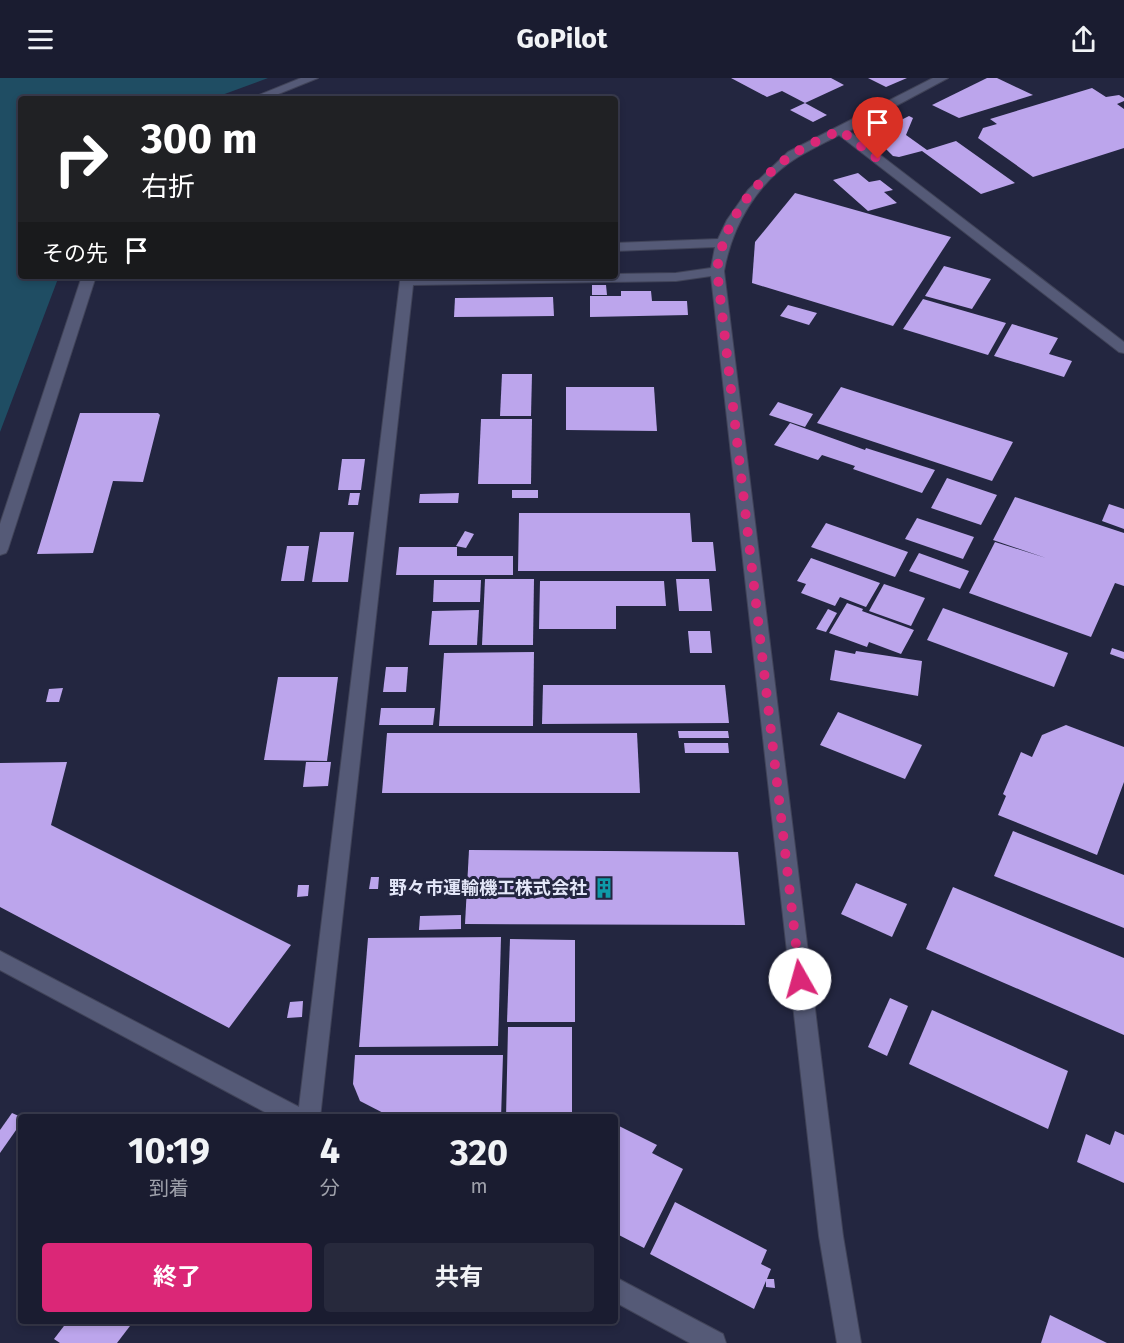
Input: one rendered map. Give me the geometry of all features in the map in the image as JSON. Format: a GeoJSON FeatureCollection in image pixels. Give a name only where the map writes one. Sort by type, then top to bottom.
{"type":"FeatureCollection","features":[{"type":"Feature","properties":{"kind":"street"},"geometry":{"type":"LineString","coordinates":[[263,96],[312,78]]}},
{"type":"Feature","properties":{"kind":"street"},"geometry":{"type":"LineString","coordinates":[[849,1343],[830,1224],[717,270],[722,243],[731,221],[748,196],[775,169],[792,155],[942,78]]}},
{"type":"Feature","properties":{"kind":"street"},"geometry":{"type":"LineString","coordinates":[[840,130],[1124,349]]}},
{"type":"Feature","properties":{"kind":"street"},"geometry":{"type":"LineString","coordinates":[[618,247],[722,243]]}},
{"type":"Feature","properties":{"kind":"street"},"geometry":{"type":"LineString","coordinates":[[618,278],[676,277],[717,270]]}},
{"type":"Feature","properties":{"kind":"street"},"geometry":{"type":"LineString","coordinates":[[0,549],[88,279]]}},
{"type":"Feature","properties":{"kind":"street"},"geometry":{"type":"LineString","coordinates":[[309,1114],[357,724],[407,281],[542,279]]}},
{"type":"Feature","properties":{"kind":"street"},"geometry":{"type":"LineString","coordinates":[[0,960],[291,1114]]}},
{"type":"Feature","properties":{"kind":"street"},"geometry":{"type":"LineString","coordinates":[[618,1291],[714,1343]]}},
{"type":"Feature","properties":{"kind":"water"},"geometry":{"type":"Polygon","coordinates":[[[0,78],[268,78],[219,96],[18,96],[18,279],[58,279],[0,432],[0,78]]]}},
{"type":"Feature","properties":{"kind":"building"},"geometry":{"type":"Polygon","coordinates":[[[731,78],[831,78],[844,85],[805,103],[782,91],[767,97],[731,78]]]}},
{"type":"Feature","properties":{"kind":"building"},"geometry":{"type":"Polygon","coordinates":[[[868,78],[907,78],[886,87],[868,78]]]}},
{"type":"Feature","properties":{"kind":"building"},"geometry":{"type":"Polygon","coordinates":[[[987,78],[997,78],[1033,95],[959,118],[932,105],[987,78]]]}},
{"type":"Feature","properties":{"kind":"building"},"geometry":{"type":"Polygon","coordinates":[[[1092,88],[1106,97],[1119,95],[1124,98],[1124,101],[1117,104],[1124,109],[1124,148],[1033,177],[978,138],[983,128],[997,124],[990,119],[1092,88]]]}},
{"type":"Feature","properties":{"kind":"building"},"geometry":{"type":"Polygon","coordinates":[[[805,103],[827,115],[813,122],[790,110],[805,103]]]}},
{"type":"Feature","properties":{"kind":"building"},"geometry":{"type":"Polygon","coordinates":[[[909,116],[913,118],[906,135],[927,150],[956,141],[1015,183],[981,194],[922,151],[899,157],[893,156],[878,141],[879,131],[909,116]]]}},
{"type":"Feature","properties":{"kind":"building"},"geometry":{"type":"Polygon","coordinates":[[[858,173],[869,182],[880,180],[893,190],[884,192],[897,203],[868,211],[833,180],[858,173]]]}},
{"type":"Feature","properties":{"kind":"building"},"geometry":{"type":"Polygon","coordinates":[[[795,193],[951,237],[893,326],[752,283],[755,242],[795,193]]]}},
{"type":"Feature","properties":{"kind":"building"},"geometry":{"type":"Polygon","coordinates":[[[944,266],[991,279],[972,309],[925,296],[944,266]]]}},
{"type":"Feature","properties":{"kind":"building"},"geometry":{"type":"Polygon","coordinates":[[[592,285],[606,285],[607,295],[592,295],[592,285]]]}},
{"type":"Feature","properties":{"kind":"building"},"geometry":{"type":"Polygon","coordinates":[[[621,291],[651,291],[652,301],[687,301],[688,315],[590,317],[590,296],[621,296],[621,291]]]}},
{"type":"Feature","properties":{"kind":"building"},"geometry":{"type":"Polygon","coordinates":[[[553,297],[554,316],[454,317],[455,298],[553,297]]]}},
{"type":"Feature","properties":{"kind":"building"},"geometry":{"type":"Polygon","coordinates":[[[923,299],[1006,323],[988,355],[903,329],[923,299]]]}},
{"type":"Feature","properties":{"kind":"building"},"geometry":{"type":"Polygon","coordinates":[[[788,305],[817,313],[809,325],[780,316],[788,305]]]}},
{"type":"Feature","properties":{"kind":"building"},"geometry":{"type":"Polygon","coordinates":[[[1012,324],[1058,338],[1049,354],[1072,361],[1064,377],[994,356],[1012,324]]]}},
{"type":"Feature","properties":{"kind":"building"},"geometry":{"type":"Polygon","coordinates":[[[502,374],[532,374],[531,416],[500,416],[502,374]]]}},
{"type":"Feature","properties":{"kind":"building"},"geometry":{"type":"Polygon","coordinates":[[[566,387],[654,387],[657,431],[566,430],[566,387]]]}},
{"type":"Feature","properties":{"kind":"building"},"geometry":{"type":"Polygon","coordinates":[[[841,387],[1013,442],[992,481],[817,423],[841,387]]]}},
{"type":"Feature","properties":{"kind":"building"},"geometry":{"type":"Polygon","coordinates":[[[778,402],[813,414],[805,427],[769,415],[778,402]]]}},
{"type":"Feature","properties":{"kind":"building"},"geometry":{"type":"Polygon","coordinates":[[[80,413],[158,413],[160,415],[143,482],[113,481],[93,553],[37,554],[80,413]]]}},
{"type":"Feature","properties":{"kind":"building"},"geometry":{"type":"Polygon","coordinates":[[[481,419],[532,419],[531,484],[478,484],[481,419]]]}},
{"type":"Feature","properties":{"kind":"building"},"geometry":{"type":"Polygon","coordinates":[[[790,423],[865,450],[866,448],[935,470],[922,493],[853,469],[855,466],[822,455],[818,460],[774,445],[790,423]]]}},
{"type":"Feature","properties":{"kind":"building"},"geometry":{"type":"Polygon","coordinates":[[[342,459],[365,459],[361,490],[338,490],[342,459]]]}},
{"type":"Feature","properties":{"kind":"building"},"geometry":{"type":"Polygon","coordinates":[[[947,478],[997,495],[981,525],[931,508],[947,478]]]}},
{"type":"Feature","properties":{"kind":"building"},"geometry":{"type":"Polygon","coordinates":[[[512,490],[538,490],[538,498],[512,498],[512,490]]]}},
{"type":"Feature","properties":{"kind":"building"},"geometry":{"type":"Polygon","coordinates":[[[350,493],[360,493],[358,505],[348,505],[350,493]]]}},
{"type":"Feature","properties":{"kind":"building"},"geometry":{"type":"Polygon","coordinates":[[[459,493],[458,503],[419,503],[420,494],[459,493]]]}},
{"type":"Feature","properties":{"kind":"building"},"geometry":{"type":"Polygon","coordinates":[[[1015,497],[1124,533],[1124,586],[1115,583],[1091,637],[969,593],[995,542],[1046,558],[993,540],[1015,497]]]}},
{"type":"Feature","properties":{"kind":"building"},"geometry":{"type":"Polygon","coordinates":[[[1109,504],[1124,509],[1124,529],[1102,521],[1109,504]]]}},
{"type":"Feature","properties":{"kind":"building"},"geometry":{"type":"Polygon","coordinates":[[[519,513],[690,513],[692,542],[713,542],[716,571],[518,571],[519,513]]]}},
{"type":"Feature","properties":{"kind":"building"},"geometry":{"type":"Polygon","coordinates":[[[917,518],[974,537],[963,559],[905,539],[917,518]]]}},
{"type":"Feature","properties":{"kind":"building"},"geometry":{"type":"Polygon","coordinates":[[[826,523],[908,552],[895,577],[811,547],[826,523]]]}},
{"type":"Feature","properties":{"kind":"building"},"geometry":{"type":"Polygon","coordinates":[[[465,531],[474,534],[466,548],[456,546],[465,531]]]}},
{"type":"Feature","properties":{"kind":"building"},"geometry":{"type":"Polygon","coordinates":[[[320,532],[354,532],[348,582],[312,582],[320,532]]]}},
{"type":"Feature","properties":{"kind":"building"},"geometry":{"type":"Polygon","coordinates":[[[287,546],[309,546],[304,581],[281,581],[287,546]]]}},
{"type":"Feature","properties":{"kind":"building"},"geometry":{"type":"Polygon","coordinates":[[[399,547],[457,547],[457,556],[513,556],[513,575],[396,575],[399,547]]]}},
{"type":"Feature","properties":{"kind":"building"},"geometry":{"type":"Polygon","coordinates":[[[919,553],[969,571],[960,589],[909,571],[919,553]]]}},
{"type":"Feature","properties":{"kind":"building"},"geometry":{"type":"Polygon","coordinates":[[[811,558],[880,583],[866,607],[840,597],[835,606],[801,593],[806,584],[797,581],[811,558]]]}},
{"type":"Feature","properties":{"kind":"building"},"geometry":{"type":"Polygon","coordinates":[[[485,579],[534,579],[533,645],[482,645],[485,579]]]}},
{"type":"Feature","properties":{"kind":"building"},"geometry":{"type":"Polygon","coordinates":[[[676,579],[709,579],[712,611],[679,611],[676,579]]]}},
{"type":"Feature","properties":{"kind":"building"},"geometry":{"type":"Polygon","coordinates":[[[434,580],[481,580],[480,602],[433,602],[434,580]]]}},
{"type":"Feature","properties":{"kind":"building"},"geometry":{"type":"Polygon","coordinates":[[[540,581],[664,581],[666,606],[616,606],[616,629],[539,629],[540,581]]]}},
{"type":"Feature","properties":{"kind":"building"},"geometry":{"type":"Polygon","coordinates":[[[884,584],[925,598],[911,626],[869,611],[884,584]]]}},
{"type":"Feature","properties":{"kind":"building"},"geometry":{"type":"Polygon","coordinates":[[[847,603],[863,609],[862,611],[914,630],[901,654],[869,642],[867,647],[829,633],[847,603]]]}},
{"type":"Feature","properties":{"kind":"building"},"geometry":{"type":"Polygon","coordinates":[[[943,608],[1068,653],[1054,687],[927,640],[943,608]]]}},
{"type":"Feature","properties":{"kind":"building"},"geometry":{"type":"Polygon","coordinates":[[[828,609],[837,613],[826,632],[816,629],[828,609]]]}},
{"type":"Feature","properties":{"kind":"building"},"geometry":{"type":"Polygon","coordinates":[[[479,610],[477,645],[429,645],[432,611],[479,610]]]}},
{"type":"Feature","properties":{"kind":"building"},"geometry":{"type":"Polygon","coordinates":[[[688,631],[710,631],[712,653],[690,653],[688,631]]]}},
{"type":"Feature","properties":{"kind":"building"},"geometry":{"type":"Polygon","coordinates":[[[1112,648],[1124,652],[1124,659],[1110,654],[1112,648]]]}},
{"type":"Feature","properties":{"kind":"building"},"geometry":{"type":"Polygon","coordinates":[[[835,650],[922,661],[918,696],[830,680],[835,650]]]}},
{"type":"Feature","properties":{"kind":"building"},"geometry":{"type":"Polygon","coordinates":[[[534,652],[533,726],[439,726],[444,653],[534,652]]]}},
{"type":"Feature","properties":{"kind":"building"},"geometry":{"type":"Polygon","coordinates":[[[386,667],[408,667],[406,692],[383,692],[386,667]]]}},
{"type":"Feature","properties":{"kind":"building"},"geometry":{"type":"Polygon","coordinates":[[[278,677],[338,677],[327,761],[264,760],[278,677]]]}},
{"type":"Feature","properties":{"kind":"building"},"geometry":{"type":"Polygon","coordinates":[[[543,685],[725,685],[729,723],[542,724],[543,685]]]}},
{"type":"Feature","properties":{"kind":"building"},"geometry":{"type":"Polygon","coordinates":[[[63,688],[59,702],[46,702],[49,689],[63,688]]]}},
{"type":"Feature","properties":{"kind":"building"},"geometry":{"type":"Polygon","coordinates":[[[381,708],[435,708],[433,725],[379,725],[381,708]]]}},
{"type":"Feature","properties":{"kind":"building"},"geometry":{"type":"Polygon","coordinates":[[[838,712],[922,745],[905,779],[820,745],[838,712]]]}},
{"type":"Feature","properties":{"kind":"building"},"geometry":{"type":"Polygon","coordinates":[[[1066,725],[1124,747],[1124,782],[1097,855],[998,815],[1006,796],[1003,794],[1021,752],[1032,757],[1042,735],[1066,725]]]}},
{"type":"Feature","properties":{"kind":"building"},"geometry":{"type":"Polygon","coordinates":[[[678,731],[728,731],[729,738],[679,738],[678,731]]]}},
{"type":"Feature","properties":{"kind":"building"},"geometry":{"type":"Polygon","coordinates":[[[387,733],[637,733],[640,793],[382,793],[387,733]]]}},
{"type":"Feature","properties":{"kind":"building"},"geometry":{"type":"Polygon","coordinates":[[[684,743],[728,743],[729,753],[685,753],[684,743]]]}},
{"type":"Feature","properties":{"kind":"building"},"geometry":{"type":"Polygon","coordinates":[[[67,762],[51,825],[291,945],[229,1028],[0,907],[0,763],[67,762]]]}},
{"type":"Feature","properties":{"kind":"building"},"geometry":{"type":"Polygon","coordinates":[[[306,762],[331,762],[328,786],[303,787],[306,762]]]}},
{"type":"Feature","properties":{"kind":"building"},"geometry":{"type":"Polygon","coordinates":[[[1013,831],[1124,875],[1124,928],[994,876],[1013,831]]]}},
{"type":"Feature","properties":{"kind":"building","name":"野々市運輸機工株式会社"},"geometry":{"type":"Polygon","coordinates":[[[469,850],[738,852],[745,925],[465,924],[469,850]]]}},
{"type":"Feature","properties":{"kind":"building"},"geometry":{"type":"Polygon","coordinates":[[[371,877],[379,877],[378,889],[369,889],[371,877]]]}},
{"type":"Feature","properties":{"kind":"building"},"geometry":{"type":"Polygon","coordinates":[[[856,883],[907,904],[892,937],[841,914],[856,883]]]}},
{"type":"Feature","properties":{"kind":"building"},"geometry":{"type":"Polygon","coordinates":[[[298,885],[309,885],[308,896],[297,897],[298,885]]]}},
{"type":"Feature","properties":{"kind":"building"},"geometry":{"type":"Polygon","coordinates":[[[953,887],[1124,958],[1124,1035],[926,949],[953,887]]]}},
{"type":"Feature","properties":{"kind":"building"},"geometry":{"type":"Polygon","coordinates":[[[461,915],[461,929],[419,930],[420,916],[461,915]]]}},
{"type":"Feature","properties":{"kind":"building"},"geometry":{"type":"Polygon","coordinates":[[[501,937],[498,1046],[359,1047],[368,938],[501,937]]]}},
{"type":"Feature","properties":{"kind":"building"},"geometry":{"type":"Polygon","coordinates":[[[510,939],[575,940],[575,1022],[507,1022],[510,939]]]}},
{"type":"Feature","properties":{"kind":"building"},"geometry":{"type":"Polygon","coordinates":[[[890,998],[908,1006],[887,1056],[868,1047],[890,998]]]}},
{"type":"Feature","properties":{"kind":"building"},"geometry":{"type":"Polygon","coordinates":[[[303,1001],[302,1017],[287,1018],[290,1002],[303,1001]]]}},
{"type":"Feature","properties":{"kind":"building"},"geometry":{"type":"Polygon","coordinates":[[[932,1010],[1068,1071],[1048,1129],[909,1064],[932,1010]]]}},
{"type":"Feature","properties":{"kind":"building"},"geometry":{"type":"Polygon","coordinates":[[[508,1027],[572,1027],[572,1113],[574,1114],[506,1114],[508,1027]]]}},
{"type":"Feature","properties":{"kind":"building"},"geometry":{"type":"Polygon","coordinates":[[[355,1055],[503,1055],[501,1114],[385,1114],[360,1101],[353,1084],[355,1055]]]}},
{"type":"Feature","properties":{"kind":"building"},"geometry":{"type":"Polygon","coordinates":[[[12,1113],[18,1116],[18,1127],[0,1153],[0,1130],[12,1113]]]}},
{"type":"Feature","properties":{"kind":"building"},"geometry":{"type":"Polygon","coordinates":[[[618,1126],[657,1145],[652,1153],[683,1169],[644,1248],[618,1235],[618,1126]]]}},
{"type":"Feature","properties":{"kind":"building"},"geometry":{"type":"Polygon","coordinates":[[[1115,1131],[1124,1135],[1124,1183],[1077,1162],[1086,1134],[1110,1145],[1115,1131]]]}},
{"type":"Feature","properties":{"kind":"building"},"geometry":{"type":"Polygon","coordinates":[[[675,1202],[767,1250],[761,1264],[771,1269],[767,1279],[774,1279],[775,1288],[766,1287],[766,1281],[754,1309],[650,1254],[675,1202]]]}},
{"type":"Feature","properties":{"kind":"building"},"geometry":{"type":"Polygon","coordinates":[[[1050,1315],[1107,1343],[1041,1343],[1050,1315]]]}},
{"type":"Feature","properties":{"kind":"building"},"geometry":{"type":"Polygon","coordinates":[[[65,1324],[131,1324],[117,1343],[60,1343],[54,1339],[65,1324]]]}},
{"type":"Feature","properties":{"kind":"place","name":"野々市運輸機工株式会社"},"geometry":{"type":"Point","coordinates":[604,888]}},
{"type":"Feature","properties":{"kind":"route"},"geometry":{"type":"LineString","coordinates":[[800,979],[717,270],[721,246],[731,221],[748,196],[792,155],[840,130],[878,159]]}}]}
